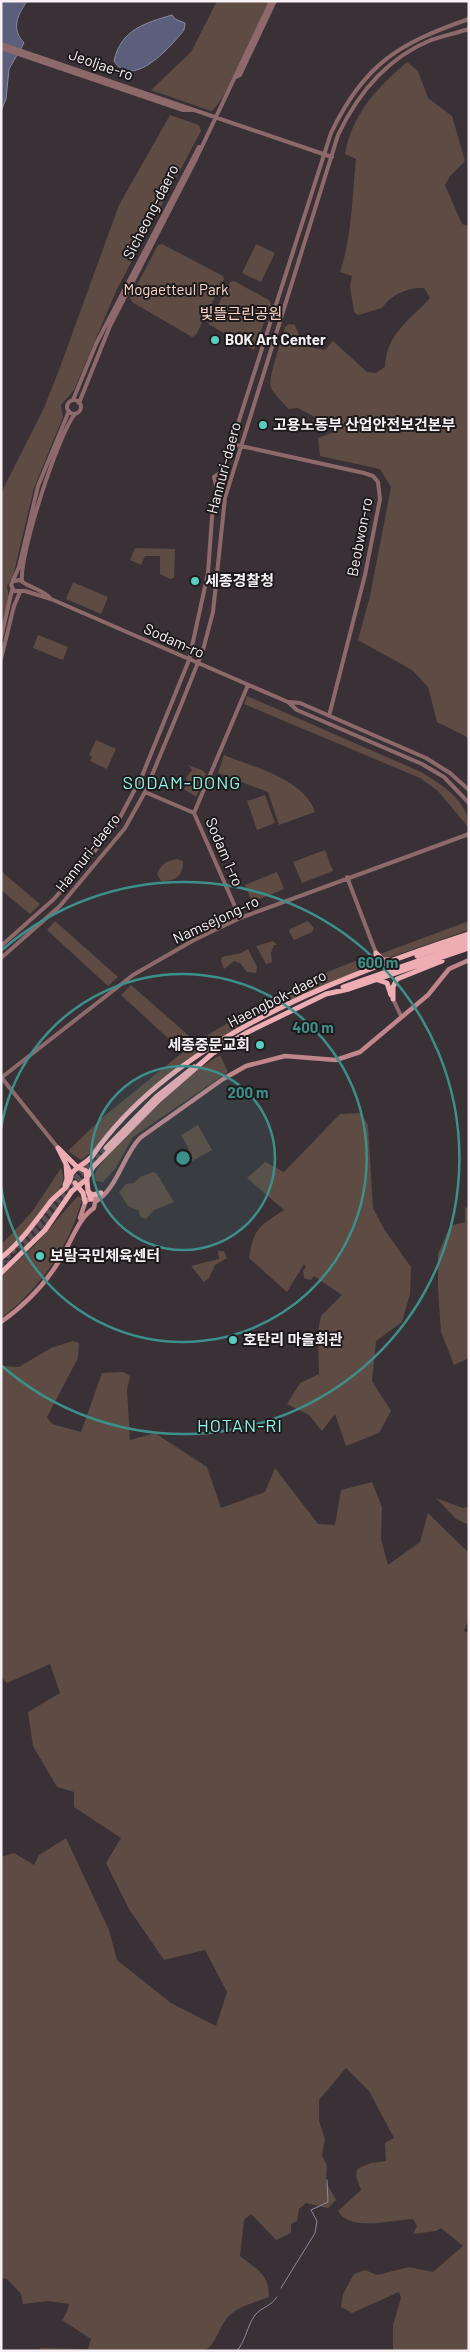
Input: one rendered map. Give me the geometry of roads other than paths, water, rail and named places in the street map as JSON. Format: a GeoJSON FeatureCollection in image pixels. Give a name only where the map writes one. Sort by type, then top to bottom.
{"type":"FeatureCollection","features":[{"type":"Feature","properties":{"kind":"highway","name":"Haengbok-daero"},"geometry":{"type":"LineString","coordinates":[[87,1178],[140,1118],[212,1051],[364,971],[469,934]]}},
{"type":"Feature","properties":{"kind":"highway"},"geometry":{"type":"LineString","coordinates":[[325,991],[469,938]]}},
{"type":"Feature","properties":{"kind":"highway"},"geometry":{"type":"LineString","coordinates":[[325,991],[469,943]]}},
{"type":"Feature","properties":{"kind":"highway","name":"Haengbok-daero"},"geometry":{"type":"LineString","coordinates":[[325,991],[370,981],[469,948]]}},
{"type":"Feature","properties":{"kind":"highway"},"geometry":{"type":"LineString","coordinates":[[376,953],[383,960],[412,954]]}},
{"type":"Feature","properties":{"kind":"highway"},"geometry":{"type":"LineString","coordinates":[[364,971],[376,962],[376,953]]}},
{"type":"Feature","properties":{"kind":"highway"},"geometry":{"type":"LineString","coordinates":[[393,999],[393,987],[397,979],[452,954]]}},
{"type":"Feature","properties":{"kind":"highway"},"geometry":{"type":"LineString","coordinates":[[370,981],[381,980],[387,983],[393,999]]}},
{"type":"Feature","properties":{"kind":"highway"},"geometry":{"type":"LineString","coordinates":[[68,1161],[85,1161],[156,1097],[212,1051]]}},
{"type":"Feature","properties":{"kind":"highway"},"geometry":{"type":"LineString","coordinates":[[102,1146],[102,1154],[107,1154]]}},
{"type":"Feature","properties":{"kind":"highway"},"geometry":{"type":"LineString","coordinates":[[53,1199],[67,1187],[71,1176],[78,1168],[89,1160],[102,1146]]}},
{"type":"Feature","properties":{"kind":"highway"},"geometry":{"type":"LineString","coordinates":[[58,1148],[68,1161],[78,1168],[84,1169],[87,1178],[85,1198]]}},
{"type":"Feature","properties":{"kind":"highway"},"geometry":{"type":"LineString","coordinates":[[68,1161],[71,1176],[78,1184],[85,1198]]}},
{"type":"Feature","properties":{"kind":"highway"},"geometry":{"type":"LineString","coordinates":[[1,1258],[29,1231],[66,1183],[68,1161]]}},
{"type":"Feature","properties":{"kind":"highway"},"geometry":{"type":"LineString","coordinates":[[1,1273],[45,1230],[64,1205],[68,1196],[78,1184],[87,1178]]}},
{"type":"Feature","properties":{"kind":"highway"},"geometry":{"type":"LineString","coordinates":[[68,1196],[76,1191],[85,1198],[93,1200]]}},
{"type":"Feature","properties":{"kind":"highway"},"geometry":{"type":"LineString","coordinates":[[85,1198],[101,1193]]}},
{"type":"Feature","properties":{"kind":"highway"},"geometry":{"type":"LineString","coordinates":[[53,1199],[60,1198],[64,1205]]}},
{"type":"Feature","properties":{"kind":"main road"},"geometry":{"type":"LineString","coordinates":[[93,1200],[116,1178],[130,1151],[140,1138],[232,1073],[259,1062],[283,1056],[331,1060],[346,1058],[360,1052],[428,995],[449,969],[469,960]]}},
{"type":"Feature","properties":{"kind":"main road"},"geometry":{"type":"LineString","coordinates":[[93,1200],[116,1178]]}},
{"type":"Feature","properties":{"kind":"main road"},"geometry":{"type":"LineString","coordinates":[[85,1198],[89,1210]]}},
{"type":"Feature","properties":{"kind":"main road"},"geometry":{"type":"LineString","coordinates":[[72,1238],[85,1198]]}},
{"type":"Feature","properties":{"kind":"main road"},"geometry":{"type":"LineString","coordinates":[[1,1322],[41,1287],[61,1258],[89,1210],[94,1208],[93,1200]]}},
{"type":"Feature","properties":{"kind":"street","name":"Sicheong-daero"},"geometry":{"type":"LineString","coordinates":[[79,404],[110,326],[236,77],[235,74],[271,1]]}},
{"type":"Feature","properties":{"kind":"street","name":"Sicheong-daero"},"geometry":{"type":"LineString","coordinates":[[236,77],[240,75],[275,1]]}},
{"type":"Feature","properties":{"kind":"street","name":"Hannuri-daero"},"geometry":{"type":"LineString","coordinates":[[1,946],[54,899],[117,823],[142,776],[189,660],[208,573],[212,516],[217,489],[331,132],[342,110],[355,89],[382,61],[414,40],[469,19]]}},
{"type":"Feature","properties":{"kind":"street","name":"Hannuri-daero"},"geometry":{"type":"LineString","coordinates":[[1,958],[60,906],[95,866],[125,828],[145,792],[198,663],[213,612],[221,518],[240,446],[338,136],[348,114],[374,79],[416,48],[432,40],[469,29]]}},
{"type":"Feature","properties":{"kind":"street","name":"Jeoljae-ro"},"geometry":{"type":"LineString","coordinates":[[1,44],[185,105],[192,110]]}},
{"type":"Feature","properties":{"kind":"street","name":"Jeoljae-ro"},"geometry":{"type":"LineString","coordinates":[[1,48],[183,110],[192,110],[216,117],[332,158]]}},
{"type":"Feature","properties":{"kind":"street","name":"Sicheong-daero"},"geometry":{"type":"LineString","coordinates":[[73,400],[96,344],[185,170],[202,144]]}},
{"type":"Feature","properties":{"kind":"street"},"geometry":{"type":"LineString","coordinates":[[1,638],[38,486],[68,411],[68,404],[73,400],[79,404],[80,410],[75,414],[38,504],[22,570],[23,582],[21,591],[14,606],[1,659]]}},
{"type":"Feature","properties":{"kind":"street"},"geometry":{"type":"LineString","coordinates":[[68,411],[75,414]]}},
{"type":"Feature","properties":{"kind":"street","name":"Beobwon-ro"},"geometry":{"type":"LineString","coordinates":[[232,444],[364,473],[373,476],[378,482],[380,498],[365,575],[329,716]]}},
{"type":"Feature","properties":{"kind":"street"},"geometry":{"type":"LineString","coordinates":[[14,581],[23,582]]}},
{"type":"Feature","properties":{"kind":"street","name":"Sodam-ro"},"geometry":{"type":"LineString","coordinates":[[23,582],[50,596],[51,599]]}},
{"type":"Feature","properties":{"kind":"street","name":"Sodam-ro"},"geometry":{"type":"LineString","coordinates":[[12,587],[16,592],[21,591],[51,599],[288,702],[300,703],[440,765],[469,790]]}},
{"type":"Feature","properties":{"kind":"street","name":"Sodam 1-ro"},"geometry":{"type":"LineString","coordinates":[[240,918],[194,812],[248,685]]}},
{"type":"Feature","properties":{"kind":"street","name":"Sodam-ro"},"geometry":{"type":"LineString","coordinates":[[288,702],[297,710],[434,771],[453,785],[469,803]]}},
{"type":"Feature","properties":{"kind":"street"},"geometry":{"type":"LineString","coordinates":[[145,792],[194,812]]}},
{"type":"Feature","properties":{"kind":"street","name":"Namsejong-ro"},"geometry":{"type":"LineString","coordinates":[[1,1077],[133,975],[194,940],[240,918],[469,834]]}},
{"type":"Feature","properties":{"kind":"street"},"geometry":{"type":"LineString","coordinates":[[347,878],[376,953]]}},
{"type":"Feature","properties":{"kind":"street"},"geometry":{"type":"LineString","coordinates":[[393,999],[401,1016]]}},
{"type":"Feature","properties":{"kind":"street"},"geometry":{"type":"LineString","coordinates":[[1,1077],[58,1148]]}},
{"type":"Feature","properties":{"kind":"water"},"geometry":{"type":"Polygon","coordinates":[[[1,1],[27,1],[20,12],[17,22],[18,33],[24,43],[9,69],[6,99],[1,111],[1,1]]]}},
{"type":"Feature","properties":{"kind":"water"},"geometry":{"type":"Polygon","coordinates":[[[172,15],[175,19],[185,23],[184,30],[152,62],[131,71],[122,69],[114,61],[122,41],[129,34],[153,21],[172,15]]]}},
{"type":"Feature","properties":{"kind":"waterway"},"geometry":{"type":"LineString","coordinates":[[281,2288],[315,2233],[317,2221],[311,2210],[328,2202],[327,2180]]}},
{"type":"Feature","properties":{"kind":"waterway"},"geometry":{"type":"LineString","coordinates":[[237,2351],[255,2315],[277,2297]]}},
{"type":"Feature","properties":{"kind":"tunnel"},"geometry":{"type":"LineString","coordinates":[[26,1246],[106,1148]]}},
{"type":"Feature","properties":{"kind":"tunnel"},"geometry":{"type":"LineString","coordinates":[[1,1263],[25,1240],[89,1162]]}},
{"type":"Feature","properties":{"kind":"tunnel"},"geometry":{"type":"LineString","coordinates":[[1,1268],[11,1261]]}},
{"type":"Feature","properties":{"kind":"place","name":"BOK Art Center"},"geometry":{"type":"Point","coordinates":[215,340]}},
{"type":"Feature","properties":{"kind":"place","name":"고용노동부 산업안전보건본부"},"geometry":{"type":"Point","coordinates":[263,425]}},
{"type":"Feature","properties":{"kind":"place","name":"세종경찰청"},"geometry":{"type":"Point","coordinates":[195,581]}},
{"type":"Feature","properties":{"kind":"place","name":"세종중문교회"},"geometry":{"type":"Point","coordinates":[260,1045]}},
{"type":"Feature","properties":{"kind":"place","name":"보람국민체육센터"},"geometry":{"type":"Point","coordinates":[40,1256]}},
{"type":"Feature","properties":{"kind":"place","name":"호탄리 마을회관"},"geometry":{"type":"Point","coordinates":[233,1340]}},
{"type":"Feature","properties":{"kind":"district","name":"SODAM-DONG"},"geometry":{"type":"Point","coordinates":[182,783]}},
{"type":"Feature","properties":{"kind":"district","name":"HOTAN-RI"},"geometry":{"type":"Point","coordinates":[240,1426]}},
{"type":"Feature","properties":{"kind":"park label","name":"Mogaetteul Park"},"geometry":{"type":"Point","coordinates":[176,290]}},
{"type":"Feature","properties":{"kind":"park label","name":"빛뜰근린공원"},"geometry":{"type":"Point","coordinates":[241,314]}}]}
